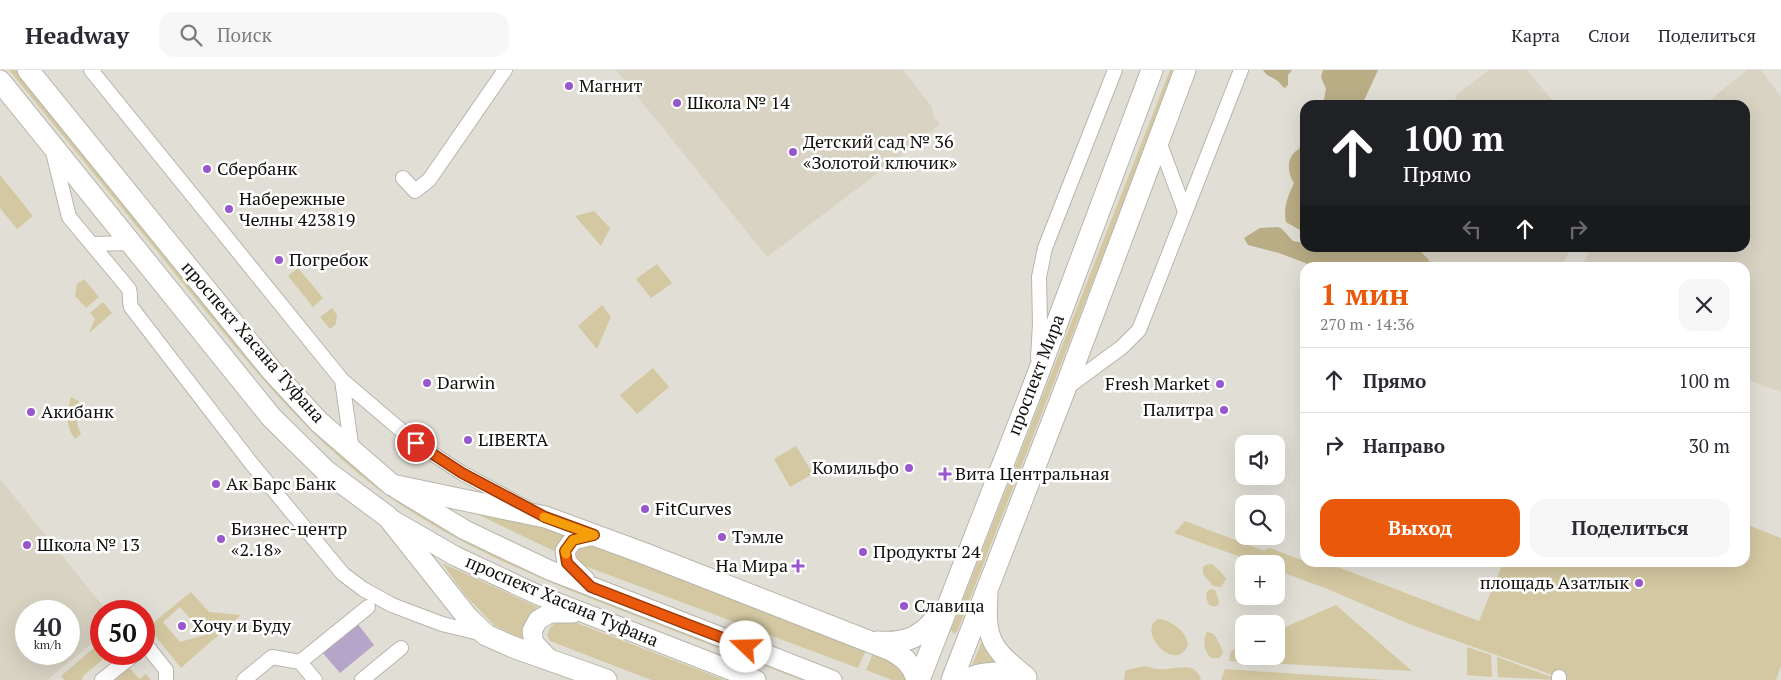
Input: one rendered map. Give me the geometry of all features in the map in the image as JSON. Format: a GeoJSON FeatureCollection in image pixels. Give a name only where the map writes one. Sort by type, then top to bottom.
{"type":"FeatureCollection","features":[{"type":"Feature","properties":{"kind":"main road","name":"проспект Хасана Туфана"},"geometry":{"type":"LineString","coordinates":[[28,70],[272,371],[319,422],[392,485],[466,530],[548,570],[832,680]]}},
{"type":"Feature","properties":{"kind":"main road","name":"проспект Мира"},"geometry":{"type":"LineString","coordinates":[[918,680],[1152,70]]}},
{"type":"Feature","properties":{"kind":"main road","name":"проспект Мира"},"geometry":{"type":"LineString","coordinates":[[952,680],[1065,389],[1185,70]]}},
{"type":"Feature","properties":{"kind":"main road","name":"проспект Хасана Туфана"},"geometry":{"type":"LineString","coordinates":[[0,81],[272,418],[326,471],[388,517],[455,556],[538,596],[756,680]]}},
{"type":"Feature","properties":{"kind":"main road"},"geometry":{"type":"LineString","coordinates":[[392,485],[545,517],[594,535],[873,642],[900,655],[911,667],[918,680]]}},
{"type":"Feature","properties":{"kind":"main road"},"geometry":{"type":"LineString","coordinates":[[388,517],[468,618],[486,635],[513,647],[606,680]]}},
{"type":"Feature","properties":{"kind":"main road"},"geometry":{"type":"LineString","coordinates":[[591,587],[567,563],[565,551],[573,540],[594,535]]}},
{"type":"Feature","properties":{"kind":"main road"},"geometry":{"type":"LineString","coordinates":[[989,583],[987,626],[991,639],[1002,656],[1030,679]]}},
{"type":"Feature","properties":{"kind":"main road"},"geometry":{"type":"LineString","coordinates":[[873,642],[900,642],[917,636],[934,622],[948,602]]}},
{"type":"Feature","properties":{"kind":"main road"},"geometry":{"type":"LineString","coordinates":[[549,659],[534,643],[532,631],[538,620],[550,613],[582,612]]}},
{"type":"Feature","properties":{"kind":"main road"},"geometry":{"type":"LineString","coordinates":[[963,680],[973,675],[998,671],[1030,679]]}},
{"type":"Feature","properties":{"kind":"street"},"geometry":{"type":"LineString","coordinates":[[91,70],[342,380],[416,443],[462,473],[545,517]]}},
{"type":"Feature","properties":{"kind":"street"},"geometry":{"type":"LineString","coordinates":[[404,178],[415,191],[429,180],[505,70]]}},
{"type":"Feature","properties":{"kind":"street"},"geometry":{"type":"LineString","coordinates":[[1032,387],[1039,352],[1040,269],[1046,248],[1115,70]]}},
{"type":"Feature","properties":{"kind":"street"},"geometry":{"type":"LineString","coordinates":[[1065,389],[1122,347],[1139,330],[1241,70]]}},
{"type":"Feature","properties":{"kind":"street"},"geometry":{"type":"LineString","coordinates":[[1158,139],[1185,211]]}},
{"type":"Feature","properties":{"kind":"street"},"geometry":{"type":"LineString","coordinates":[[51,144],[69,217],[128,289],[131,295],[131,307],[252,463],[343,574],[363,589],[392,605],[442,624],[486,635]]}},
{"type":"Feature","properties":{"kind":"street"},"geometry":{"type":"LineString","coordinates":[[93,244],[132,243]]}},
{"type":"Feature","properties":{"kind":"street"},"geometry":{"type":"LineString","coordinates":[[342,380],[352,451]]}},
{"type":"Feature","properties":{"kind":"street"},"geometry":{"type":"LineString","coordinates":[[300,662],[368,607]]}},
{"type":"Feature","properties":{"kind":"street"},"geometry":{"type":"LineString","coordinates":[[362,680],[401,648]]}},
{"type":"Feature","properties":{"kind":"street"},"geometry":{"type":"LineString","coordinates":[[244,680],[272,657],[300,662],[315,680]]}},
{"type":"Feature","properties":{"kind":"street"},"geometry":{"type":"LineString","coordinates":[[155,660],[166,670],[166,680]]}},
{"type":"Feature","properties":{"kind":"street"},"geometry":{"type":"LineString","coordinates":[[102,680],[121,665]]}},
{"type":"Feature","properties":{"kind":"shaded area"},"geometry":{"type":"Polygon","coordinates":[[[9,70],[18,70],[262,368],[403,499],[813,680],[801,680],[514,566],[485,553],[428,522],[369,482],[312,431],[259,375],[9,70]]]}},
{"type":"Feature","properties":{"kind":"shaded area","name":"Детский сад № 36 «Золотой ключик»"},"geometry":{"type":"Polygon","coordinates":[[[616,70],[903,70],[932,107],[934,117],[940,124],[767,257],[616,70]]]}},
{"type":"Feature","properties":{"kind":"shaded area"},"geometry":{"type":"Polygon","coordinates":[[[1170,70],[1175,70],[957,632],[953,634],[951,630],[1170,70]]]}},
{"type":"Feature","properties":{"kind":"shaded area"},"geometry":{"type":"Polygon","coordinates":[[[1263,70],[1292,70],[1288,75],[1288,85],[1285,88],[1263,70]]]}},
{"type":"Feature","properties":{"kind":"shaded area"},"geometry":{"type":"Polygon","coordinates":[[[1323,70],[1378,70],[1364,100],[1324,100],[1326,89],[1321,77],[1323,70]]]}},
{"type":"Feature","properties":{"kind":"shaded area"},"geometry":{"type":"Polygon","coordinates":[[[1489,70],[1527,70],[1552,100],[1455,100],[1457,94],[1489,70]]]}},
{"type":"Feature","properties":{"kind":"shaded area"},"geometry":{"type":"Polygon","coordinates":[[[1747,70],[1761,70],[1781,97],[1781,392],[1750,381],[1750,262],[1584,262],[1588,252],[1750,252],[1750,100],[1710,100],[1747,70]]]}},
{"type":"Feature","properties":{"kind":"shaded area"},"geometry":{"type":"Polygon","coordinates":[[[1300,145],[1300,230],[1286,222],[1285,211],[1294,183],[1290,174],[1289,164],[1292,156],[1300,145]]]}},
{"type":"Feature","properties":{"kind":"shaded area"},"geometry":{"type":"Polygon","coordinates":[[[0,175],[33,216],[17,229],[0,208],[0,175]]]}},
{"type":"Feature","properties":{"kind":"shaded area"},"geometry":{"type":"Polygon","coordinates":[[[594,211],[610,228],[601,246],[575,216],[594,211]]]}},
{"type":"Feature","properties":{"kind":"shaded area"},"geometry":{"type":"Polygon","coordinates":[[[1260,228],[1281,228],[1293,241],[1300,242],[1300,252],[1421,252],[1429,262],[1303,262],[1279,253],[1248,245],[1244,238],[1260,228]]]}},
{"type":"Feature","properties":{"kind":"shaded area"},"geometry":{"type":"Polygon","coordinates":[[[1391,252],[1568,252],[1564,262],[1387,262],[1391,252]]]}},
{"type":"Feature","properties":{"kind":"shaded area"},"geometry":{"type":"Polygon","coordinates":[[[657,264],[672,283],[651,298],[636,279],[657,264]]]}},
{"type":"Feature","properties":{"kind":"shaded area"},"geometry":{"type":"Polygon","coordinates":[[[298,268],[323,298],[313,307],[288,276],[298,268]]]}},
{"type":"Feature","properties":{"kind":"shaded area"},"geometry":{"type":"Polygon","coordinates":[[[84,279],[99,297],[86,308],[75,296],[77,284],[84,279]]]}},
{"type":"Feature","properties":{"kind":"shaded area"},"geometry":{"type":"Polygon","coordinates":[[[103,302],[112,313],[89,333],[95,319],[90,313],[103,302]]]}},
{"type":"Feature","properties":{"kind":"shaded area"},"geometry":{"type":"Polygon","coordinates":[[[602,305],[611,317],[597,349],[578,326],[602,305]]]}},
{"type":"Feature","properties":{"kind":"shaded area"},"geometry":{"type":"Polygon","coordinates":[[[332,308],[337,315],[336,324],[330,329],[320,317],[332,308]]]}},
{"type":"Feature","properties":{"kind":"shaded area"},"geometry":{"type":"Polygon","coordinates":[[[653,368],[669,387],[637,414],[620,395],[653,368]]]}},
{"type":"Feature","properties":{"kind":"shaded area"},"geometry":{"type":"Polygon","coordinates":[[[71,397],[79,401],[77,418],[81,434],[75,439],[68,424],[71,397]]]}},
{"type":"Feature","properties":{"kind":"shaded area"},"geometry":{"type":"Polygon","coordinates":[[[796,446],[813,474],[790,487],[774,459],[796,446]]]}},
{"type":"Feature","properties":{"kind":"shaded area","name":"Школа № 13"},"geometry":{"type":"Polygon","coordinates":[[[0,479],[98,600],[90,600],[90,645],[80,653],[80,600],[15,600],[15,665],[65,665],[47,680],[0,680],[0,479]]]}},
{"type":"Feature","properties":{"kind":"shaded area"},"geometry":{"type":"Polygon","coordinates":[[[475,513],[577,532],[562,555],[475,513]]]}},
{"type":"Feature","properties":{"kind":"shaded area"},"geometry":{"type":"Polygon","coordinates":[[[1185,521],[1235,540],[1235,545],[1248,545],[1264,551],[1269,548],[1300,559],[1300,567],[1337,567],[1479,621],[1501,567],[1750,567],[1750,526],[1781,538],[1781,666],[1776,680],[1567,680],[1414,626],[1325,588],[1285,573],[1285,555],[1235,555],[1174,533],[1185,521]]]}},
{"type":"Feature","properties":{"kind":"shaded area"},"geometry":{"type":"Polygon","coordinates":[[[589,543],[868,646],[858,668],[585,566],[579,562],[576,555],[579,549],[589,543]]]}},
{"type":"Feature","properties":{"kind":"shaded area"},"geometry":{"type":"Polygon","coordinates":[[[442,563],[544,610],[529,642],[494,625],[465,595],[442,563]]]}},
{"type":"Feature","properties":{"kind":"shaded area"},"geometry":{"type":"Polygon","coordinates":[[[1212,564],[1226,579],[1221,587],[1213,586],[1203,574],[1203,567],[1212,564]]]}},
{"type":"Feature","properties":{"kind":"shaded area"},"geometry":{"type":"Polygon","coordinates":[[[1210,589],[1215,590],[1218,598],[1219,604],[1215,607],[1209,605],[1206,598],[1207,592],[1210,589]]]}},
{"type":"Feature","properties":{"kind":"shaded area"},"geometry":{"type":"Polygon","coordinates":[[[191,592],[209,612],[241,615],[181,668],[155,636],[155,621],[191,592]],[[180,607],[163,622],[180,642],[204,635],[180,607]]]}},
{"type":"Feature","properties":{"kind":"shaded area"},"geometry":{"type":"Polygon","coordinates":[[[1336,605],[1412,671],[1285,664],[1285,627],[1336,605]]]}},
{"type":"Feature","properties":{"kind":"shaded area"},"geometry":{"type":"Polygon","coordinates":[[[1158,619],[1168,621],[1185,635],[1188,645],[1182,653],[1175,655],[1167,653],[1154,640],[1152,625],[1158,619]]]}},
{"type":"Feature","properties":{"kind":"shaded area"},"geometry":{"type":"Polygon","coordinates":[[[560,620],[569,620],[725,680],[651,680],[550,641],[547,636],[549,630],[553,624],[560,620]]]}},
{"type":"Feature","properties":{"kind":"shaded area"},"geometry":{"type":"Polygon","coordinates":[[[357,623],[374,645],[340,673],[322,652],[357,623]]]}},
{"type":"Feature","properties":{"kind":"shaded area"},"geometry":{"type":"Polygon","coordinates":[[[1207,632],[1214,634],[1220,645],[1223,653],[1219,658],[1211,658],[1205,649],[1204,642],[1207,632]]]}},
{"type":"Feature","properties":{"kind":"shaded area"},"geometry":{"type":"Polygon","coordinates":[[[982,641],[989,655],[998,663],[971,668],[982,641]]]}},
{"type":"Feature","properties":{"kind":"shaded area"},"geometry":{"type":"Polygon","coordinates":[[[1467,647],[1491,655],[1492,677],[1467,675],[1467,647]]]}},
{"type":"Feature","properties":{"kind":"shaded area"},"geometry":{"type":"Polygon","coordinates":[[[875,649],[898,659],[907,678],[906,680],[892,680],[866,670],[875,649]]]}},
{"type":"Feature","properties":{"kind":"shaded area"},"geometry":{"type":"Polygon","coordinates":[[[1235,649],[1235,661],[1229,661],[1231,651],[1235,649]]]}},
{"type":"Feature","properties":{"kind":"shaded area"},"geometry":{"type":"Polygon","coordinates":[[[90,651],[90,665],[96,665],[83,676],[82,680],[64,680],[61,676],[74,665],[80,665],[80,660],[90,651]]]}},
{"type":"Feature","properties":{"kind":"shaded area"},"geometry":{"type":"Polygon","coordinates":[[[1497,657],[1557,679],[1557,680],[1498,677],[1497,657]]]}},
{"type":"Feature","properties":{"kind":"shaded area"},"geometry":{"type":"Polygon","coordinates":[[[127,665],[139,679],[146,674],[151,680],[107,680],[127,665]]]}},
{"type":"Feature","properties":{"kind":"shaded area"},"geometry":{"type":"Polygon","coordinates":[[[1145,666],[1161,669],[1191,668],[1199,674],[1201,680],[1124,680],[1127,670],[1145,666]]]}},
{"type":"Feature","properties":{"kind":"shaded area"},"geometry":{"type":"Polygon","coordinates":[[[1225,669],[1386,680],[1221,680],[1225,669]]]}},
{"type":"Feature","properties":{"kind":"slow traffic"},"geometry":{"type":"LineString","coordinates":[[544,517],[594,535],[573,540],[565,551],[566,554]]}},
{"type":"Feature","properties":{"kind":"place","name":"Магнит"},"geometry":{"type":"Point","coordinates":[569,86]}},
{"type":"Feature","properties":{"kind":"place","name":"Школа № 14"},"geometry":{"type":"Point","coordinates":[677,103]}},
{"type":"Feature","properties":{"kind":"place","name":"Детский сад № 36 «Золотой ключик»"},"geometry":{"type":"Point","coordinates":[793,152]}},
{"type":"Feature","properties":{"kind":"place","name":"Сбербанк"},"geometry":{"type":"Point","coordinates":[207,169]}},
{"type":"Feature","properties":{"kind":"place","name":"Набережные Челны 423819"},"geometry":{"type":"Point","coordinates":[229,209]}},
{"type":"Feature","properties":{"kind":"place","name":"Погребок"},"geometry":{"type":"Point","coordinates":[279,260]}},
{"type":"Feature","properties":{"kind":"place","name":"Darwin"},"geometry":{"type":"Point","coordinates":[427,383]}},
{"type":"Feature","properties":{"kind":"place","name":"Fresh Market"},"geometry":{"type":"Point","coordinates":[1220,384]}},
{"type":"Feature","properties":{"kind":"place","name":"Палитра"},"geometry":{"type":"Point","coordinates":[1224,410]}},
{"type":"Feature","properties":{"kind":"place","name":"Акибанк"},"geometry":{"type":"Point","coordinates":[31,412]}},
{"type":"Feature","properties":{"kind":"place","name":"LIBERTA"},"geometry":{"type":"Point","coordinates":[468,440]}},
{"type":"Feature","properties":{"kind":"place","name":"Комильфо"},"geometry":{"type":"Point","coordinates":[909,468]}},
{"type":"Feature","properties":{"kind":"place","name":"Вита Центральная"},"geometry":{"type":"Point","coordinates":[945,474]}},
{"type":"Feature","properties":{"kind":"place","name":"Ак Барс Банк"},"geometry":{"type":"Point","coordinates":[216,484]}},
{"type":"Feature","properties":{"kind":"place","name":"FitCurves"},"geometry":{"type":"Point","coordinates":[645,509]}},
{"type":"Feature","properties":{"kind":"place","name":"Тэмле"},"geometry":{"type":"Point","coordinates":[722,537]}},
{"type":"Feature","properties":{"kind":"place","name":"Бизнес-центр «2.18»"},"geometry":{"type":"Point","coordinates":[221,539]}},
{"type":"Feature","properties":{"kind":"place","name":"Школа № 13"},"geometry":{"type":"Point","coordinates":[27,545]}},
{"type":"Feature","properties":{"kind":"place","name":"Продукты 24"},"geometry":{"type":"Point","coordinates":[863,552]}},
{"type":"Feature","properties":{"kind":"place","name":"На Мира"},"geometry":{"type":"Point","coordinates":[798,566]}},
{"type":"Feature","properties":{"kind":"place","name":"площадь Азатлык"},"geometry":{"type":"Point","coordinates":[1639,583]}},
{"type":"Feature","properties":{"kind":"place","name":"Славица"},"geometry":{"type":"Point","coordinates":[904,606]}},
{"type":"Feature","properties":{"kind":"place","name":"Хочу и Буду"},"geometry":{"type":"Point","coordinates":[182,626]}},
{"type":"Feature","properties":{"kind":"route"},"geometry":{"type":"LineString","coordinates":[[416,443],[462,473],[545,517],[594,535],[573,540],[565,551],[567,563],[591,587],[746,647]]}}]}
